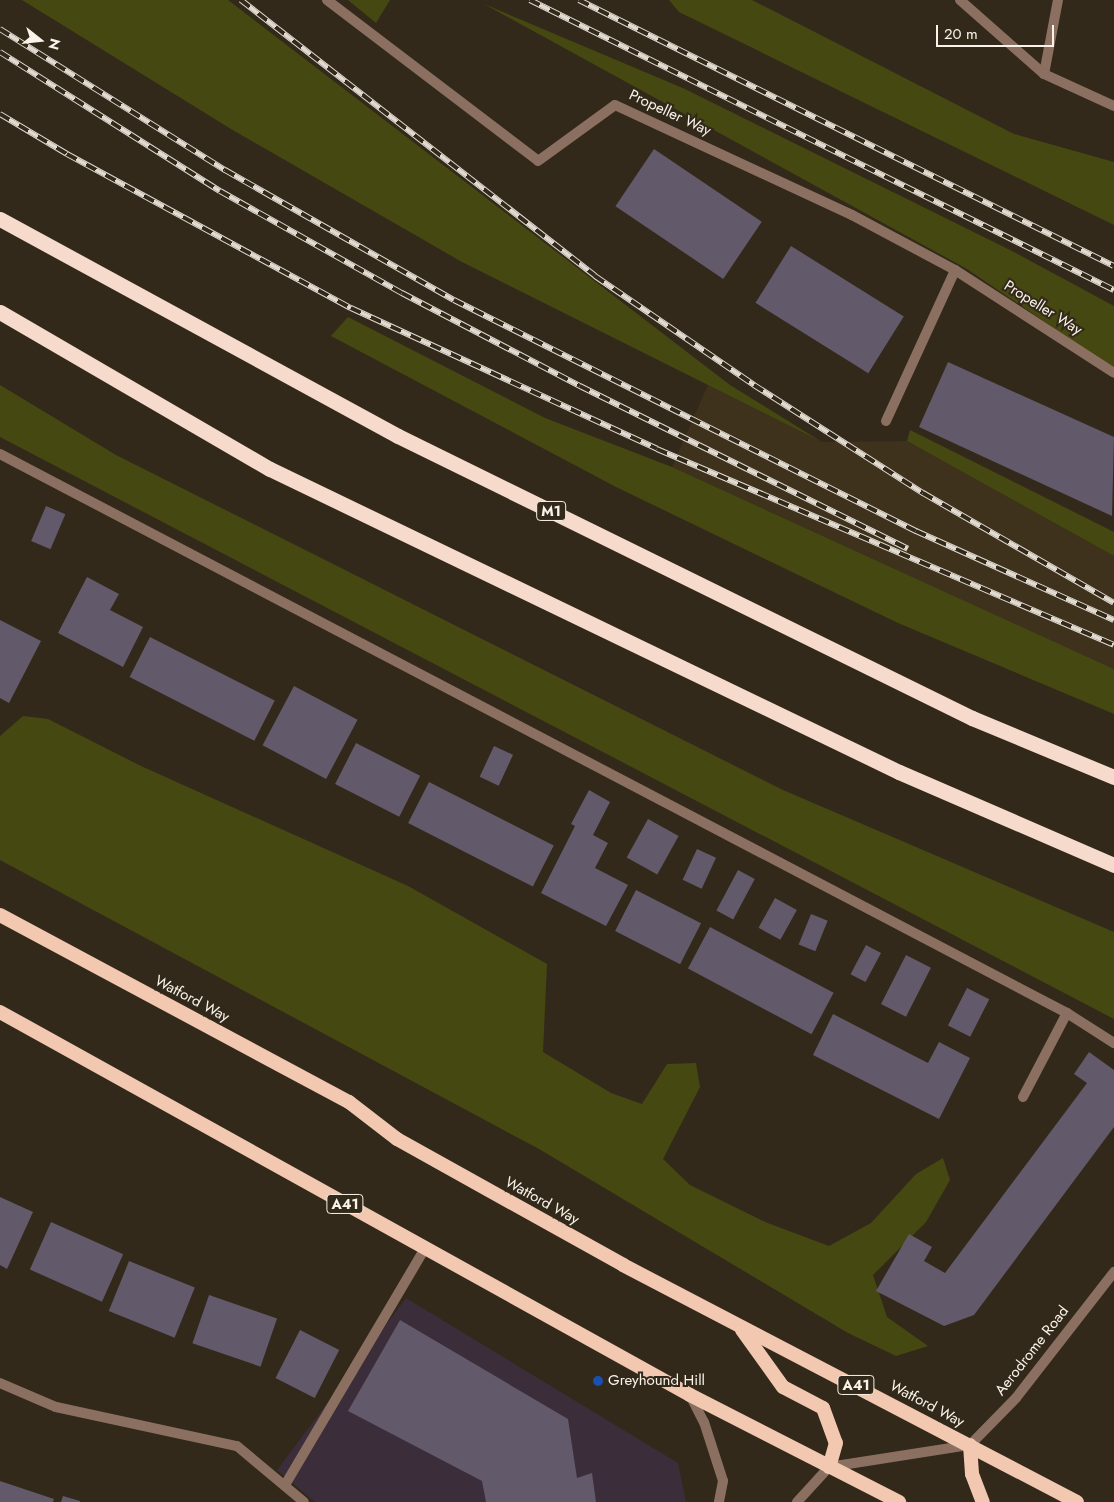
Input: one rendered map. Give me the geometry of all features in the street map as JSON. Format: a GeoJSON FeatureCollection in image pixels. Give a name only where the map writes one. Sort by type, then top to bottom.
{"type":"FeatureCollection","features":[{"type":"Feature","properties":{"kind":"highway","name":"M1"},"geometry":{"type":"LineString","coordinates":[[0,218],[398,436],[972,718],[1114,777]]}},
{"type":"Feature","properties":{"kind":"highway"},"geometry":{"type":"LineString","coordinates":[[0,312],[270,469],[900,772],[1114,865]]}},
{"type":"Feature","properties":{"kind":"highway","name":"Watford Way"},"geometry":{"type":"LineString","coordinates":[[0,915],[349,1102],[397,1139],[740,1328],[970,1445],[1077,1502]]}},
{"type":"Feature","properties":{"kind":"highway","name":"A41"},"geometry":{"type":"LineString","coordinates":[[0,1012],[690,1395],[829,1468],[899,1502]]}},
{"type":"Feature","properties":{"kind":"highway","name":"A41"},"geometry":{"type":"LineString","coordinates":[[740,1328],[783,1386],[823,1408],[836,1443],[829,1468]]}},
{"type":"Feature","properties":{"kind":"highway"},"geometry":{"type":"LineString","coordinates":[[970,1445],[972,1474],[983,1502]]}},
{"type":"Feature","properties":{"kind":"street","name":"Propeller Way"},"geometry":{"type":"LineString","coordinates":[[327,0],[538,161],[615,104],[852,215],[955,270],[1114,373]]}},
{"type":"Feature","properties":{"kind":"street"},"geometry":{"type":"LineString","coordinates":[[960,0],[1044,74],[1114,106]]}},
{"type":"Feature","properties":{"kind":"street"},"geometry":{"type":"LineString","coordinates":[[1044,74],[1058,0]]}},
{"type":"Feature","properties":{"kind":"street"},"geometry":{"type":"LineString","coordinates":[[886,421],[955,270]]}},
{"type":"Feature","properties":{"kind":"street"},"geometry":{"type":"LineString","coordinates":[[0,454],[1067,1012],[1114,1043]]}},
{"type":"Feature","properties":{"kind":"street"},"geometry":{"type":"LineString","coordinates":[[1023,1097],[1067,1012]]}},
{"type":"Feature","properties":{"kind":"street"},"geometry":{"type":"LineString","coordinates":[[285,1485],[425,1248]]}},
{"type":"Feature","properties":{"kind":"street","name":"Aerodrome Road"},"geometry":{"type":"LineString","coordinates":[[970,1445],[1016,1398],[1114,1272]]}},
{"type":"Feature","properties":{"kind":"street"},"geometry":{"type":"LineString","coordinates":[[0,1383],[56,1407],[238,1446],[304,1502]]}},
{"type":"Feature","properties":{"kind":"street"},"geometry":{"type":"LineString","coordinates":[[690,1395],[704,1422],[723,1481],[719,1502]]}},
{"type":"Feature","properties":{"kind":"street"},"geometry":{"type":"LineString","coordinates":[[796,1502],[829,1468],[970,1445]]}},
{"type":"Feature","properties":{"kind":"shaded area"},"geometry":{"type":"Polygon","coordinates":[[[22,0],[228,0],[730,385],[822,442],[462,262],[231,129],[22,0]]]}},
{"type":"Feature","properties":{"kind":"shaded area"},"geometry":{"type":"Polygon","coordinates":[[[348,0],[390,0],[376,23],[348,0]]]}},
{"type":"Feature","properties":{"kind":"shaded area"},"geometry":{"type":"Polygon","coordinates":[[[669,0],[752,0],[1014,134],[1114,162],[1114,225],[679,12],[669,0]]]}},
{"type":"Feature","properties":{"kind":"shaded area"},"geometry":{"type":"Polygon","coordinates":[[[484,4],[685,89],[1012,251],[1114,306],[1114,369],[967,269],[484,4]]]}},
{"type":"Feature","properties":{"kind":"shaded area"},"geometry":{"type":"Polygon","coordinates":[[[348,317],[545,418],[672,467],[1114,669],[1114,714],[898,623],[616,487],[331,336],[348,317]]]}},
{"type":"Feature","properties":{"kind":"shaded area"},"geometry":{"type":"Polygon","coordinates":[[[0,385],[116,455],[783,790],[1114,932],[1114,1019],[0,437],[0,385]]]}},
{"type":"Feature","properties":{"kind":"shaded area"},"geometry":{"type":"Polygon","coordinates":[[[708,385],[822,442],[907,441],[1114,556],[1114,669],[672,467],[708,385]]]}},
{"type":"Feature","properties":{"kind":"shaded area"},"geometry":{"type":"Polygon","coordinates":[[[910,430],[1114,532],[1114,556],[907,441],[910,430]]]}},
{"type":"Feature","properties":{"kind":"shaded area"},"geometry":{"type":"Polygon","coordinates":[[[23,716],[48,719],[141,766],[408,886],[547,964],[543,1052],[611,1093],[642,1104],[667,1064],[696,1063],[700,1087],[663,1159],[690,1185],[765,1222],[829,1246],[871,1223],[916,1174],[943,1158],[950,1180],[926,1222],[873,1275],[887,1317],[928,1346],[896,1356],[848,1333],[539,1149],[0,860],[0,736],[23,716]]]}},
{"type":"Feature","properties":{"kind":"shaded area"},"geometry":{"type":"Polygon","coordinates":[[[406,1298],[678,1463],[686,1502],[315,1502],[277,1470],[406,1298]]]}},
{"type":"Feature","properties":{"kind":"building"},"geometry":{"type":"Polygon","coordinates":[[[654,149],[762,222],[723,279],[615,206],[654,149]]]}},
{"type":"Feature","properties":{"kind":"building"},"geometry":{"type":"Polygon","coordinates":[[[791,246],[904,316],[868,373],[755,303],[791,246]]]}},
{"type":"Feature","properties":{"kind":"building"},"geometry":{"type":"Polygon","coordinates":[[[948,362],[1114,437],[1112,516],[919,427],[948,362]]]}},
{"type":"Feature","properties":{"kind":"building"},"geometry":{"type":"Polygon","coordinates":[[[46,506],[65,514],[50,549],[31,541],[46,506]]]}},
{"type":"Feature","properties":{"kind":"building"},"geometry":{"type":"Polygon","coordinates":[[[87,577],[119,594],[110,610],[143,627],[123,667],[58,633],[87,577]]]}},
{"type":"Feature","properties":{"kind":"building"},"geometry":{"type":"Polygon","coordinates":[[[0,620],[41,641],[9,703],[0,698],[0,620]]]}},
{"type":"Feature","properties":{"kind":"building"},"geometry":{"type":"Polygon","coordinates":[[[150,637],[275,701],[254,741],[130,677],[150,637]]]}},
{"type":"Feature","properties":{"kind":"building"},"geometry":{"type":"Polygon","coordinates":[[[294,686],[358,720],[326,779],[263,745],[294,686]]]}},
{"type":"Feature","properties":{"kind":"building"},"geometry":{"type":"Polygon","coordinates":[[[356,743],[420,776],[399,817],[335,784],[356,743]]]}},
{"type":"Feature","properties":{"kind":"building"},"geometry":{"type":"Polygon","coordinates":[[[494,746],[513,755],[499,786],[480,777],[494,746]]]}},
{"type":"Feature","properties":{"kind":"building"},"geometry":{"type":"Polygon","coordinates":[[[429,782],[554,846],[533,887],[408,823],[429,782]]]}},
{"type":"Feature","properties":{"kind":"building"},"geometry":{"type":"Polygon","coordinates":[[[589,790],[610,802],[593,835],[608,843],[595,868],[628,885],[606,926],[541,893],[575,826],[571,824],[589,790]]]}},
{"type":"Feature","properties":{"kind":"building"},"geometry":{"type":"Polygon","coordinates":[[[648,819],[679,836],[657,874],[627,857],[648,819]]]}},
{"type":"Feature","properties":{"kind":"building"},"geometry":{"type":"Polygon","coordinates":[[[697,849],[716,858],[702,889],[683,880],[697,849]]]}},
{"type":"Feature","properties":{"kind":"building"},"geometry":{"type":"Polygon","coordinates":[[[738,870],[755,879],[733,920],[716,911],[738,870]]]}},
{"type":"Feature","properties":{"kind":"building"},"geometry":{"type":"Polygon","coordinates":[[[636,890],[701,923],[680,964],[615,931],[636,890]]]}},
{"type":"Feature","properties":{"kind":"building"},"geometry":{"type":"Polygon","coordinates":[[[775,898],[797,910],[780,940],[759,928],[775,898]]]}},
{"type":"Feature","properties":{"kind":"building"},"geometry":{"type":"Polygon","coordinates":[[[811,914],[828,921],[815,951],[799,945],[811,914]]]}},
{"type":"Feature","properties":{"kind":"building"},"geometry":{"type":"Polygon","coordinates":[[[710,927],[834,993],[812,1034],[688,968],[710,927]]]}},
{"type":"Feature","properties":{"kind":"building"},"geometry":{"type":"Polygon","coordinates":[[[866,945],[881,953],[866,982],[851,974],[866,945]]]}},
{"type":"Feature","properties":{"kind":"building"},"geometry":{"type":"Polygon","coordinates":[[[906,955],[931,968],[906,1017],[881,1004],[906,955]]]}},
{"type":"Feature","properties":{"kind":"building"},"geometry":{"type":"Polygon","coordinates":[[[967,988],[989,999],[970,1037],[948,1025],[967,988]]]}},
{"type":"Feature","properties":{"kind":"building"},"geometry":{"type":"Polygon","coordinates":[[[833,1014],[928,1063],[939,1042],[970,1058],[939,1119],[813,1055],[833,1014]]]}},
{"type":"Feature","properties":{"kind":"building"},"geometry":{"type":"Polygon","coordinates":[[[1089,1052],[1114,1070],[1114,1127],[974,1315],[944,1326],[876,1291],[909,1234],[932,1247],[924,1261],[945,1273],[1087,1083],[1074,1074],[1089,1052]]]}},
{"type":"Feature","properties":{"kind":"building"},"geometry":{"type":"Polygon","coordinates":[[[0,1197],[33,1212],[7,1269],[0,1265],[0,1197]]]}},
{"type":"Feature","properties":{"kind":"building"},"geometry":{"type":"Polygon","coordinates":[[[51,1222],[123,1254],[102,1302],[30,1270],[51,1222]]]}},
{"type":"Feature","properties":{"kind":"building"},"geometry":{"type":"Polygon","coordinates":[[[129,1261],[195,1288],[175,1338],[109,1311],[129,1261]]]}},
{"type":"Feature","properties":{"kind":"building"},"geometry":{"type":"Polygon","coordinates":[[[209,1295],[277,1318],[260,1367],[192,1343],[209,1295]]]}},
{"type":"Feature","properties":{"kind":"building"},"geometry":{"type":"Polygon","coordinates":[[[400,1320],[568,1419],[577,1478],[592,1473],[596,1502],[486,1502],[482,1481],[348,1411],[400,1320]]]}},
{"type":"Feature","properties":{"kind":"building"},"geometry":{"type":"Polygon","coordinates":[[[300,1330],[339,1350],[315,1398],[275,1378],[300,1330]]]}},
{"type":"Feature","properties":{"kind":"building"},"geometry":{"type":"Polygon","coordinates":[[[0,1481],[54,1499],[53,1502],[0,1502],[0,1481]]]}},
{"type":"Feature","properties":{"kind":"building"},"geometry":{"type":"Polygon","coordinates":[[[63,1496],[80,1501],[80,1502],[61,1502],[63,1496]]]}},
{"type":"Feature","properties":{"kind":"railway"},"geometry":{"type":"LineString","coordinates":[[241,0],[595,276],[754,385],[923,493],[1114,603]]}},
{"type":"Feature","properties":{"kind":"railway"},"geometry":{"type":"LineString","coordinates":[[530,0],[1114,290]]}},
{"type":"Feature","properties":{"kind":"railway"},"geometry":{"type":"LineString","coordinates":[[579,0],[1114,266]]}},
{"type":"Feature","properties":{"kind":"railway"},"geometry":{"type":"LineString","coordinates":[[0,29],[225,170],[454,300],[916,531],[1114,620]]}},
{"type":"Feature","properties":{"kind":"railway"},"geometry":{"type":"LineString","coordinates":[[0,52],[220,191],[402,293],[580,386],[908,549]]}},
{"type":"Feature","properties":{"kind":"railway"},"geometry":{"type":"LineString","coordinates":[[0,114],[67,154],[351,308],[657,449],[1114,645]]}},
{"type":"Feature","properties":{"kind":"place","name":"Greyhound Hill"},"geometry":{"type":"Point","coordinates":[598,1381]}}]}
